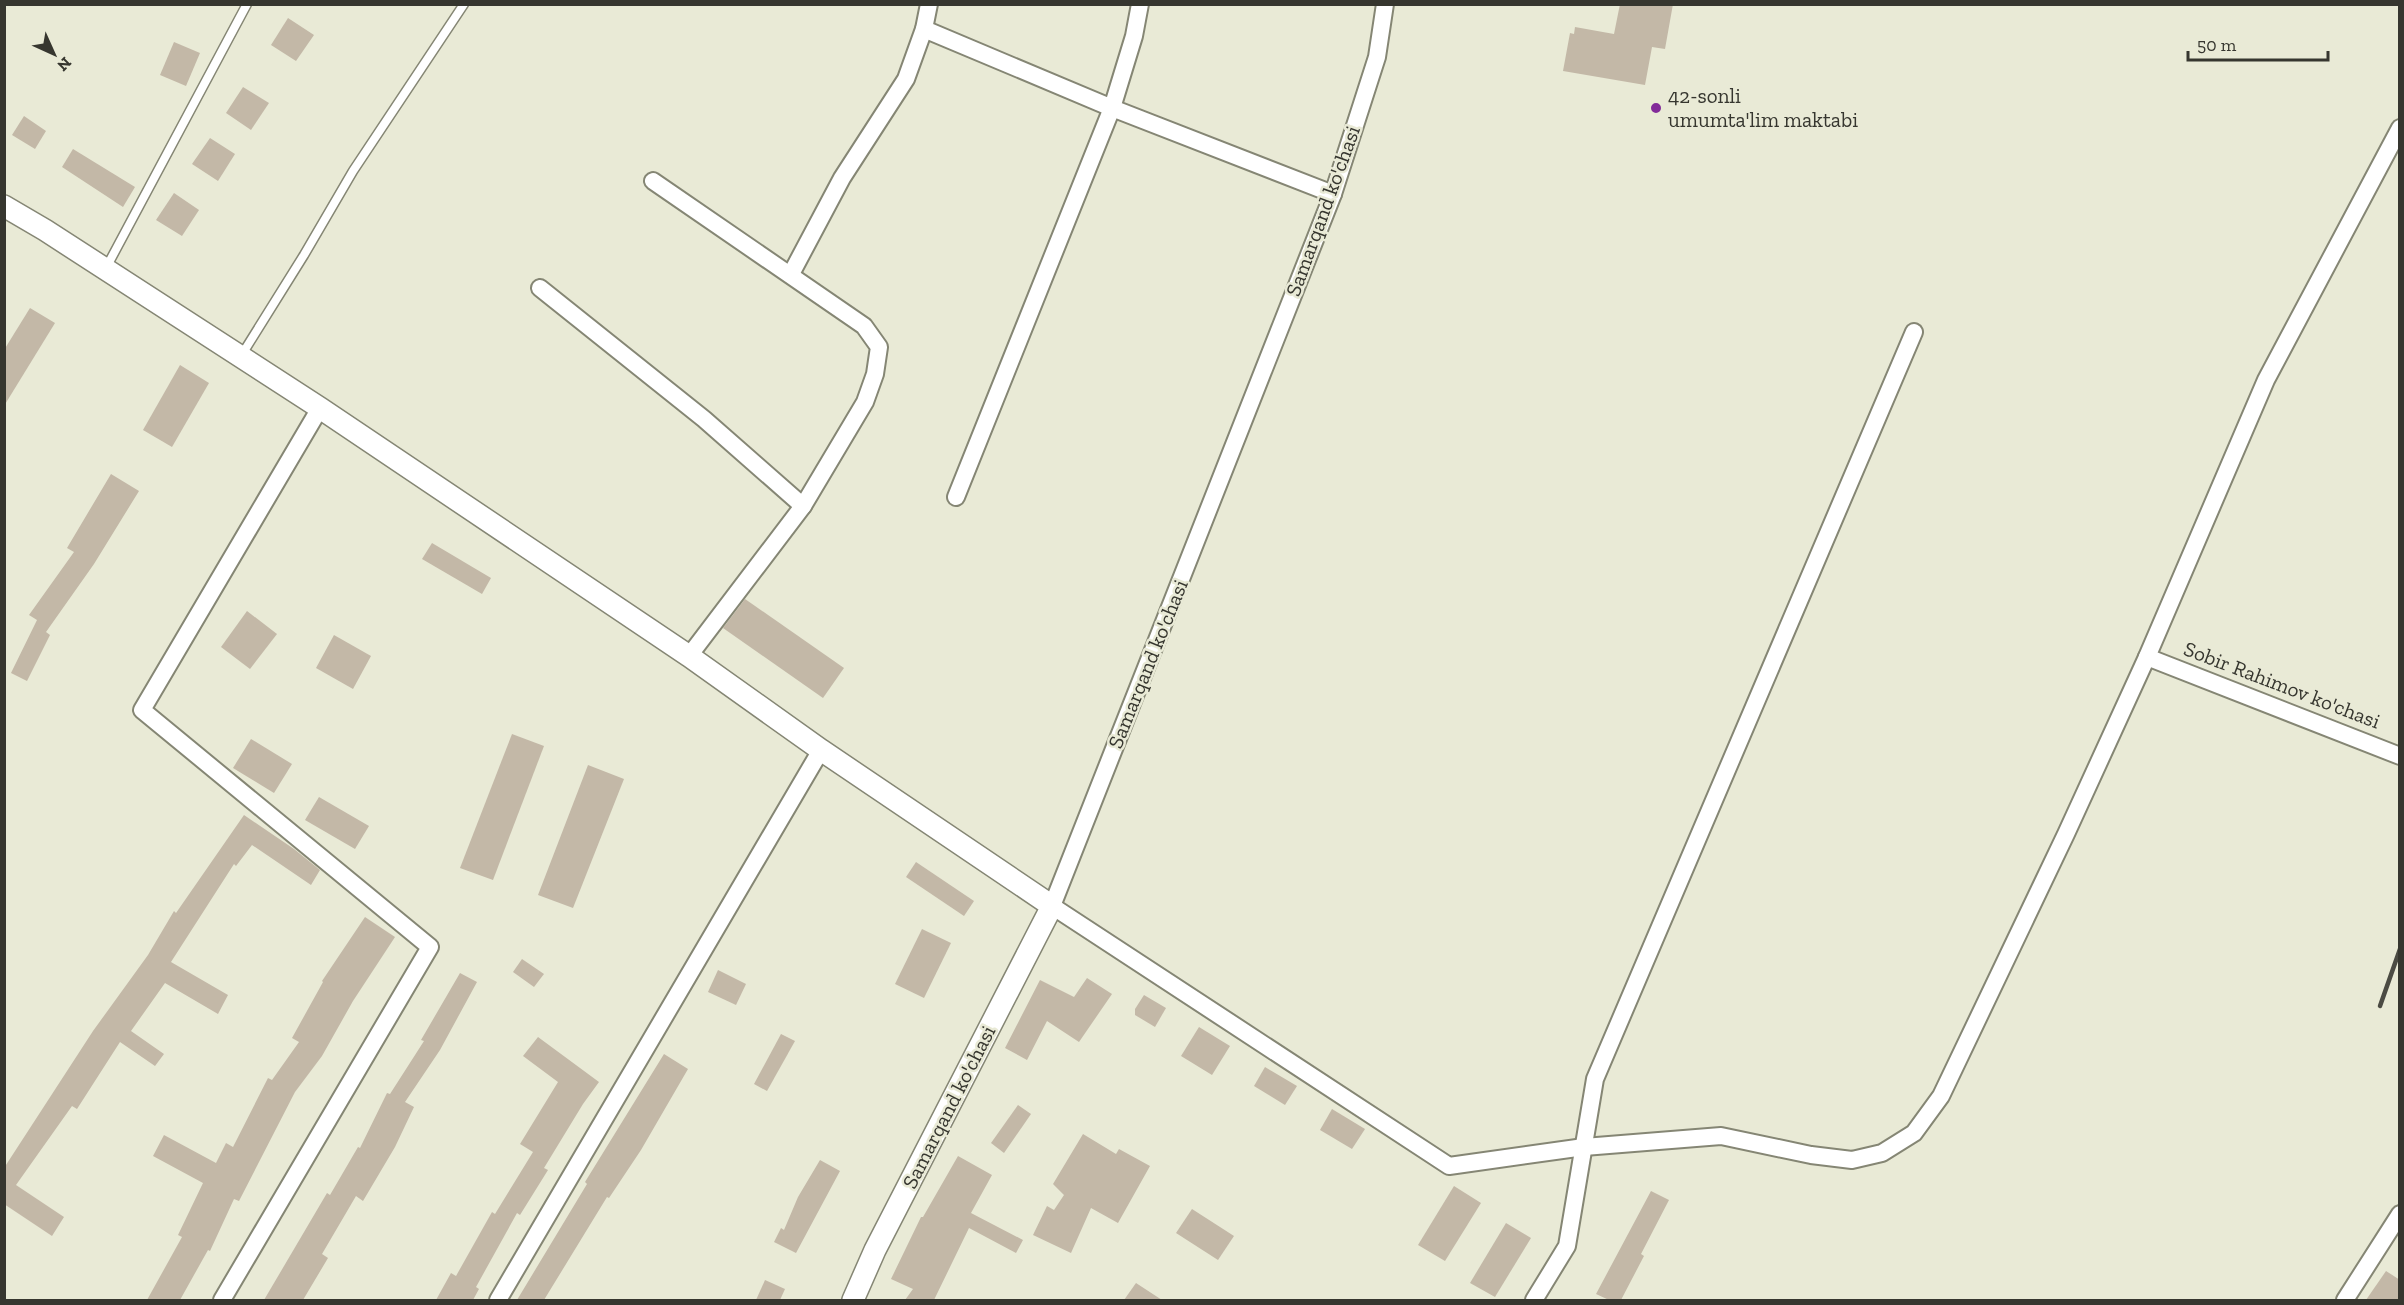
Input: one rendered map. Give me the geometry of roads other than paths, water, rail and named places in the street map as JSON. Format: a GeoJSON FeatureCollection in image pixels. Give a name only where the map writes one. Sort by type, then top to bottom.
{"type":"FeatureCollection","features":[{"type":"Feature","properties":{"kind":"street"},"geometry":{"type":"LineString","coordinates":[[791,274],[842,178],[906,79],[924,29],[929,4]]}},
{"type":"Feature","properties":{"kind":"street"},"geometry":{"type":"LineString","coordinates":[[956,497],[1112,108],[1134,36],[1140,4]]}},
{"type":"Feature","properties":{"kind":"street","name":"Samarqand ko'chasi"},"geometry":{"type":"LineString","coordinates":[[854,1300],[875,1250],[1052,906],[1333,194],[1377,57],[1385,4]]}},
{"type":"Feature","properties":{"kind":"street"},"geometry":{"type":"LineString","coordinates":[[924,29],[1112,108],[1333,194]]}},
{"type":"Feature","properties":{"kind":"street"},"geometry":{"type":"LineString","coordinates":[[4,206],[320,408],[689,656],[821,750],[1052,906],[1449,1166],[1584,1147],[1721,1136],[1811,1155],[1852,1160],[1882,1153],[1914,1133],[1941,1096],[2147,657],[2266,380],[2400,128]]}},
{"type":"Feature","properties":{"kind":"street"},"geometry":{"type":"LineString","coordinates":[[653,180],[864,326],[879,347],[875,374],[865,402],[803,506],[689,656]]}},
{"type":"Feature","properties":{"kind":"street"},"geometry":{"type":"LineString","coordinates":[[540,288],[704,419],[803,506]]}},
{"type":"Feature","properties":{"kind":"street"},"geometry":{"type":"LineString","coordinates":[[1534,1300],[1568,1246],[1595,1079],[1914,332]]}},
{"type":"Feature","properties":{"kind":"street"},"geometry":{"type":"LineString","coordinates":[[222,1300],[430,947],[142,710],[320,408]]}},
{"type":"Feature","properties":{"kind":"street","name":"Sobir Rahimov ko'chasi"},"geometry":{"type":"LineString","coordinates":[[2147,657],[2400,756]]}},
{"type":"Feature","properties":{"kind":"street"},"geometry":{"type":"LineString","coordinates":[[498,1300],[821,750]]}},
{"type":"Feature","properties":{"kind":"street"},"geometry":{"type":"LineString","coordinates":[[2345,1300],[2400,1214]]}},
{"type":"Feature","properties":{"kind":"lane"},"geometry":{"type":"LineString","coordinates":[[105,269],[247,4]]}},
{"type":"Feature","properties":{"kind":"lane"},"geometry":{"type":"LineString","coordinates":[[241,356],[354,171],[464,4]]}},
{"type":"Feature","properties":{"kind":"railway"},"geometry":{"type":"LineString","coordinates":[[2380,1006],[2400,949]]}},
{"type":"Feature","properties":{"kind":"place","name":"42-sonli umumta'lim maktabi"},"geometry":{"type":"Point","coordinates":[1656,108]}}]}
